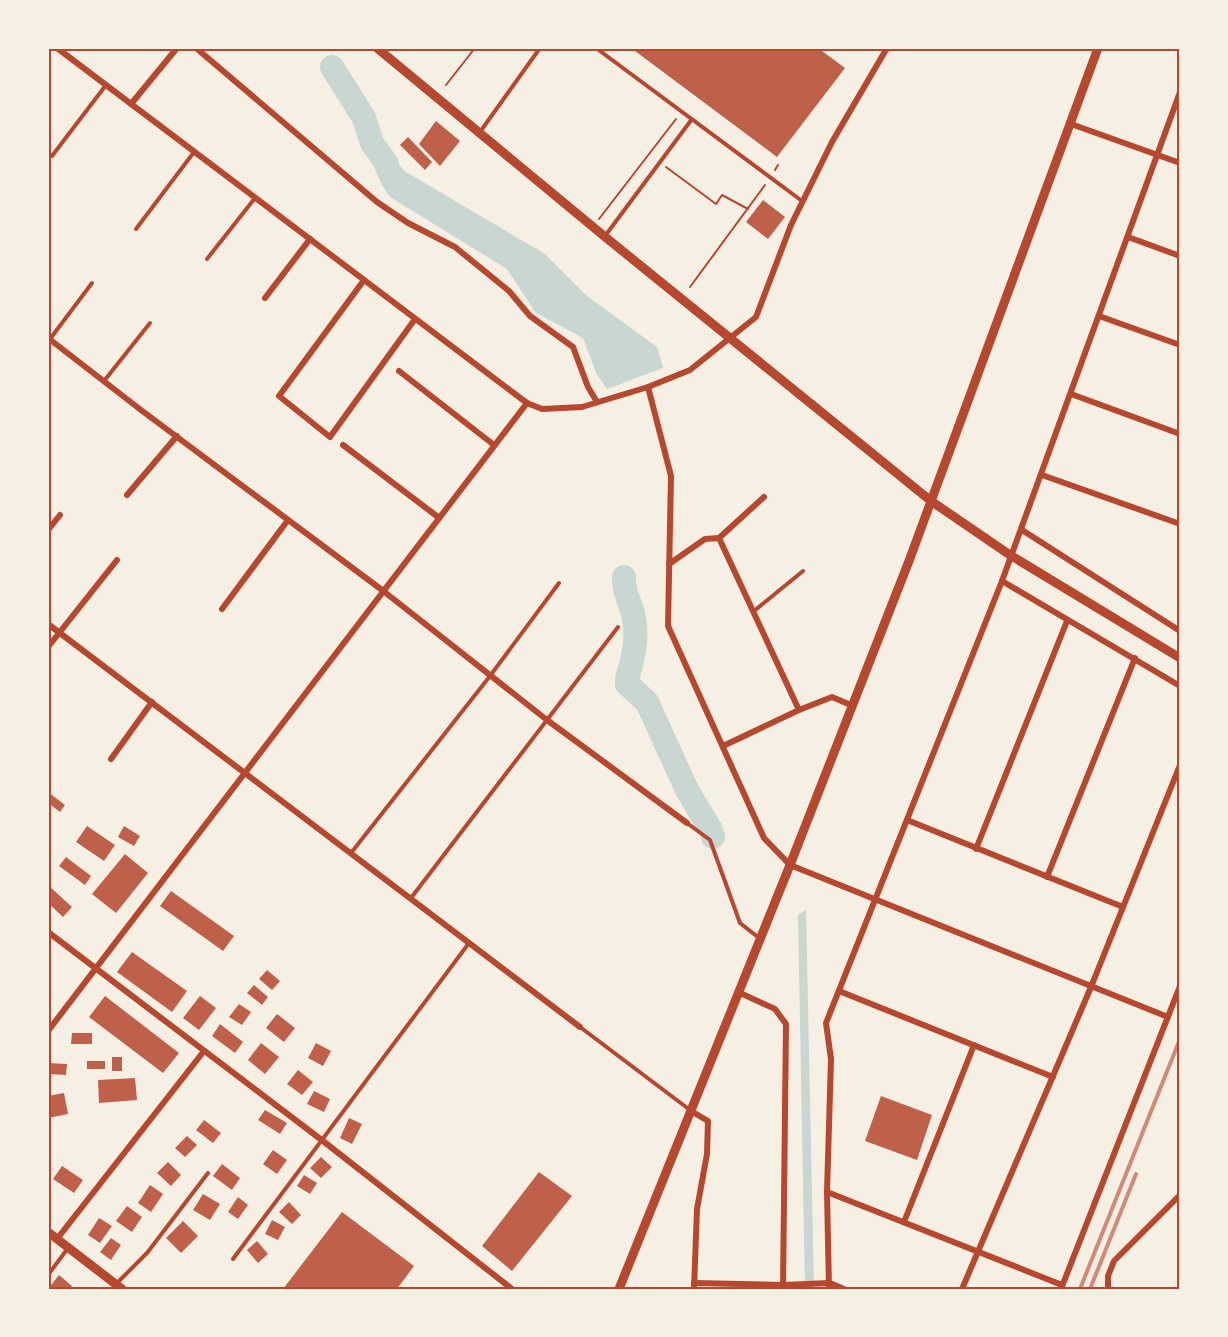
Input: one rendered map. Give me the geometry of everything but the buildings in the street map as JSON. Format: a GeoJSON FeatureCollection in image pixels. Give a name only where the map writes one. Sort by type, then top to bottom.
{"type":"FeatureCollection","features":[{"type":"Feature","properties":{"kind":"street"},"geometry":{"type":"LineString","coordinates":[[57,48],[526,403],[542,409],[582,407],[648,387],[690,370],[756,317],[792,225],[832,142],[888,48]]}},
{"type":"Feature","properties":{"kind":"street"},"geometry":{"type":"LineString","coordinates":[[131,104],[177,48]]}},
{"type":"Feature","properties":{"kind":"street"},"geometry":{"type":"LineString","coordinates":[[196,48],[377,202],[408,223],[455,247],[509,291],[530,316],[573,347],[588,387],[597,402]]}},
{"type":"Feature","properties":{"kind":"street"},"geometry":{"type":"LineString","coordinates":[[377,48],[604,236],[931,501],[1010,555],[1180,658]]}},
{"type":"Feature","properties":{"kind":"street"},"geometry":{"type":"LineString","coordinates":[[619,1289],[853,706],[1098,48]]}},
{"type":"Feature","properties":{"kind":"street"},"geometry":{"type":"LineString","coordinates":[[830,1286],[827,1192],[831,1059],[826,1023],[1002,581],[1010,555],[1022,530],[1180,92]]}},
{"type":"Feature","properties":{"kind":"street"},"geometry":{"type":"LineString","coordinates":[[1071,124],[1180,163]]}},
{"type":"Feature","properties":{"kind":"street"},"geometry":{"type":"LineString","coordinates":[[1128,237],[1180,256]]}},
{"type":"Feature","properties":{"kind":"street"},"geometry":{"type":"LineString","coordinates":[[265,298],[310,239]]}},
{"type":"Feature","properties":{"kind":"street"},"geometry":{"type":"LineString","coordinates":[[364,280],[279,396],[330,437],[415,319]]}},
{"type":"Feature","properties":{"kind":"street"},"geometry":{"type":"LineString","coordinates":[[1099,316],[1180,345]]}},
{"type":"Feature","properties":{"kind":"street"},"geometry":{"type":"LineString","coordinates":[[49,338],[382,590],[547,720],[687,823]]}},
{"type":"Feature","properties":{"kind":"street"},"geometry":{"type":"LineString","coordinates":[[399,372],[494,445]]}},
{"type":"Feature","properties":{"kind":"street"},"geometry":{"type":"LineString","coordinates":[[648,387],[671,476],[668,626],[764,838],[790,865],[1168,1017]]}},
{"type":"Feature","properties":{"kind":"street"},"geometry":{"type":"LineString","coordinates":[[1071,394],[1180,434]]}},
{"type":"Feature","properties":{"kind":"street"},"geometry":{"type":"LineString","coordinates":[[48,1031],[526,403]]}},
{"type":"Feature","properties":{"kind":"street"},"geometry":{"type":"LineString","coordinates":[[127,495],[177,436]]}},
{"type":"Feature","properties":{"kind":"street"},"geometry":{"type":"LineString","coordinates":[[343,445],[438,517]]}},
{"type":"Feature","properties":{"kind":"street"},"geometry":{"type":"LineString","coordinates":[[1042,475],[1180,524]]}},
{"type":"Feature","properties":{"kind":"street"},"geometry":{"type":"LineString","coordinates":[[669,564],[705,539],[719,538],[764,497]]}},
{"type":"Feature","properties":{"kind":"street"},"geometry":{"type":"LineString","coordinates":[[48,530],[60,515]]}},
{"type":"Feature","properties":{"kind":"street"},"geometry":{"type":"LineString","coordinates":[[222,609],[288,520]]}},
{"type":"Feature","properties":{"kind":"street"},"geometry":{"type":"LineString","coordinates":[[1022,530],[1180,631]]}},
{"type":"Feature","properties":{"kind":"street"},"geometry":{"type":"LineString","coordinates":[[719,538],[799,710]]}},
{"type":"Feature","properties":{"kind":"street"},"geometry":{"type":"LineString","coordinates":[[48,647],[117,560]]}},
{"type":"Feature","properties":{"kind":"street"},"geometry":{"type":"LineString","coordinates":[[1002,581],[1180,686]]}},
{"type":"Feature","properties":{"kind":"street"},"geometry":{"type":"LineString","coordinates":[[976,849],[1067,621]]}},
{"type":"Feature","properties":{"kind":"street"},"geometry":{"type":"LineString","coordinates":[[48,624],[580,1027]]}},
{"type":"Feature","properties":{"kind":"street"},"geometry":{"type":"LineString","coordinates":[[1047,877],[1136,658]]}},
{"type":"Feature","properties":{"kind":"street"},"geometry":{"type":"LineString","coordinates":[[723,746],[832,697],[853,706]]}},
{"type":"Feature","properties":{"kind":"street"},"geometry":{"type":"LineString","coordinates":[[111,759],[152,702]]}},
{"type":"Feature","properties":{"kind":"street"},"geometry":{"type":"LineString","coordinates":[[962,1289],[1091,987],[1180,765]]}},
{"type":"Feature","properties":{"kind":"street"},"geometry":{"type":"LineString","coordinates":[[907,820],[1123,907]]}},
{"type":"Feature","properties":{"kind":"street"},"geometry":{"type":"LineString","coordinates":[[48,932],[323,1140],[512,1289]]}},
{"type":"Feature","properties":{"kind":"street"},"geometry":{"type":"LineString","coordinates":[[827,1192],[1062,1287],[1180,986]]}},
{"type":"Feature","properties":{"kind":"street"},"geometry":{"type":"LineString","coordinates":[[839,991],[1053,1077]]}},
{"type":"Feature","properties":{"kind":"street"},"geometry":{"type":"LineString","coordinates":[[738,992],[775,1009],[786,1024],[783,1287]]}},
{"type":"Feature","properties":{"kind":"street"},"geometry":{"type":"LineString","coordinates":[[903,1222],[974,1045]]}},
{"type":"Feature","properties":{"kind":"street"},"geometry":{"type":"LineString","coordinates":[[57,1239],[204,1051]]}},
{"type":"Feature","properties":{"kind":"street"},"geometry":{"type":"LineString","coordinates":[[691,1111],[708,1121],[707,1154],[697,1209],[694,1286],[830,1286],[844,1289]]}},
{"type":"Feature","properties":{"kind":"street"},"geometry":{"type":"LineString","coordinates":[[1108,1289],[1108,1276],[1114,1261],[1180,1195]]}},
{"type":"Feature","properties":{"kind":"street"},"geometry":{"type":"LineString","coordinates":[[48,1232],[119,1287]]}},
{"type":"Feature","properties":{"kind":"lane"},"geometry":{"type":"LineString","coordinates":[[479,133],[540,48]]}},
{"type":"Feature","properties":{"kind":"lane"},"geometry":{"type":"LineString","coordinates":[[596,48],[803,202]]}},
{"type":"Feature","properties":{"kind":"lane"},"geometry":{"type":"LineString","coordinates":[[52,156],[106,86]]}},
{"type":"Feature","properties":{"kind":"lane"},"geometry":{"type":"LineString","coordinates":[[604,236],[692,118]]}},
{"type":"Feature","properties":{"kind":"lane"},"geometry":{"type":"LineString","coordinates":[[136,229],[194,152]]}},
{"type":"Feature","properties":{"kind":"lane"},"geometry":{"type":"LineString","coordinates":[[207,259],[255,198]]}},
{"type":"Feature","properties":{"kind":"lane"},"geometry":{"type":"LineString","coordinates":[[49,338],[92,283]]}},
{"type":"Feature","properties":{"kind":"lane"},"geometry":{"type":"LineString","coordinates":[[104,381],[150,323]]}},
{"type":"Feature","properties":{"kind":"lane"},"geometry":{"type":"LineString","coordinates":[[753,611],[803,571]]}},
{"type":"Feature","properties":{"kind":"lane"},"geometry":{"type":"LineString","coordinates":[[351,853],[490,676],[559,583]]}},
{"type":"Feature","properties":{"kind":"lane"},"geometry":{"type":"LineString","coordinates":[[411,898],[618,627]]}},
{"type":"Feature","properties":{"kind":"lane"},"geometry":{"type":"LineString","coordinates":[[687,823],[710,840],[740,923],[760,939]]}},
{"type":"Feature","properties":{"kind":"lane"},"geometry":{"type":"LineString","coordinates":[[233,1259],[469,942]]}},
{"type":"Feature","properties":{"kind":"lane"},"geometry":{"type":"LineString","coordinates":[[580,1027],[691,1111]]}},
{"type":"Feature","properties":{"kind":"lane"},"geometry":{"type":"LineString","coordinates":[[119,1287],[208,1173]]}},
{"type":"Feature","properties":{"kind":"lane"},"geometry":{"type":"LineString","coordinates":[[48,1275],[69,1248]]}},
{"type":"Feature","properties":{"kind":"path"},"geometry":{"type":"LineString","coordinates":[[446,86],[475,48]]}},
{"type":"Feature","properties":{"kind":"path"},"geometry":{"type":"LineString","coordinates":[[593,226],[682,112]]}},
{"type":"Feature","properties":{"kind":"path"},"geometry":{"type":"LineString","coordinates":[[659,162],[716,204],[722,195],[748,209]]}},
{"type":"Feature","properties":{"kind":"path"},"geometry":{"type":"LineString","coordinates":[[690,287],[778,165]]}},
{"type":"Feature","properties":{"kind":"shaded area"},"geometry":{"type":"Polygon","coordinates":[[[369,136],[406,172],[545,254],[587,296],[657,347],[663,368],[607,389],[596,373],[583,338],[536,313],[507,269],[390,197],[375,169],[369,136]]]}},
{"type":"Feature","properties":{"kind":"shaded area"},"geometry":{"type":"Polygon","coordinates":[[[806,910],[814,1289],[805,1289],[798,915],[806,910]]]}},
{"type":"Feature","properties":{"kind":"waterway"},"geometry":{"type":"LineString","coordinates":[[332,67],[364,118],[372,143],[387,164]]}},
{"type":"Feature","properties":{"kind":"waterway"},"geometry":{"type":"LineString","coordinates":[[624,577],[626,593],[634,618],[635,634],[627,684],[647,702],[687,790],[713,837]]}},
{"type":"Feature","properties":{"kind":"railway"},"geometry":{"type":"LineString","coordinates":[[1080,1289],[1180,1039]]}},
{"type":"Feature","properties":{"kind":"railway"},"geometry":{"type":"LineString","coordinates":[[1090,1289],[1136,1174]]}}]}
